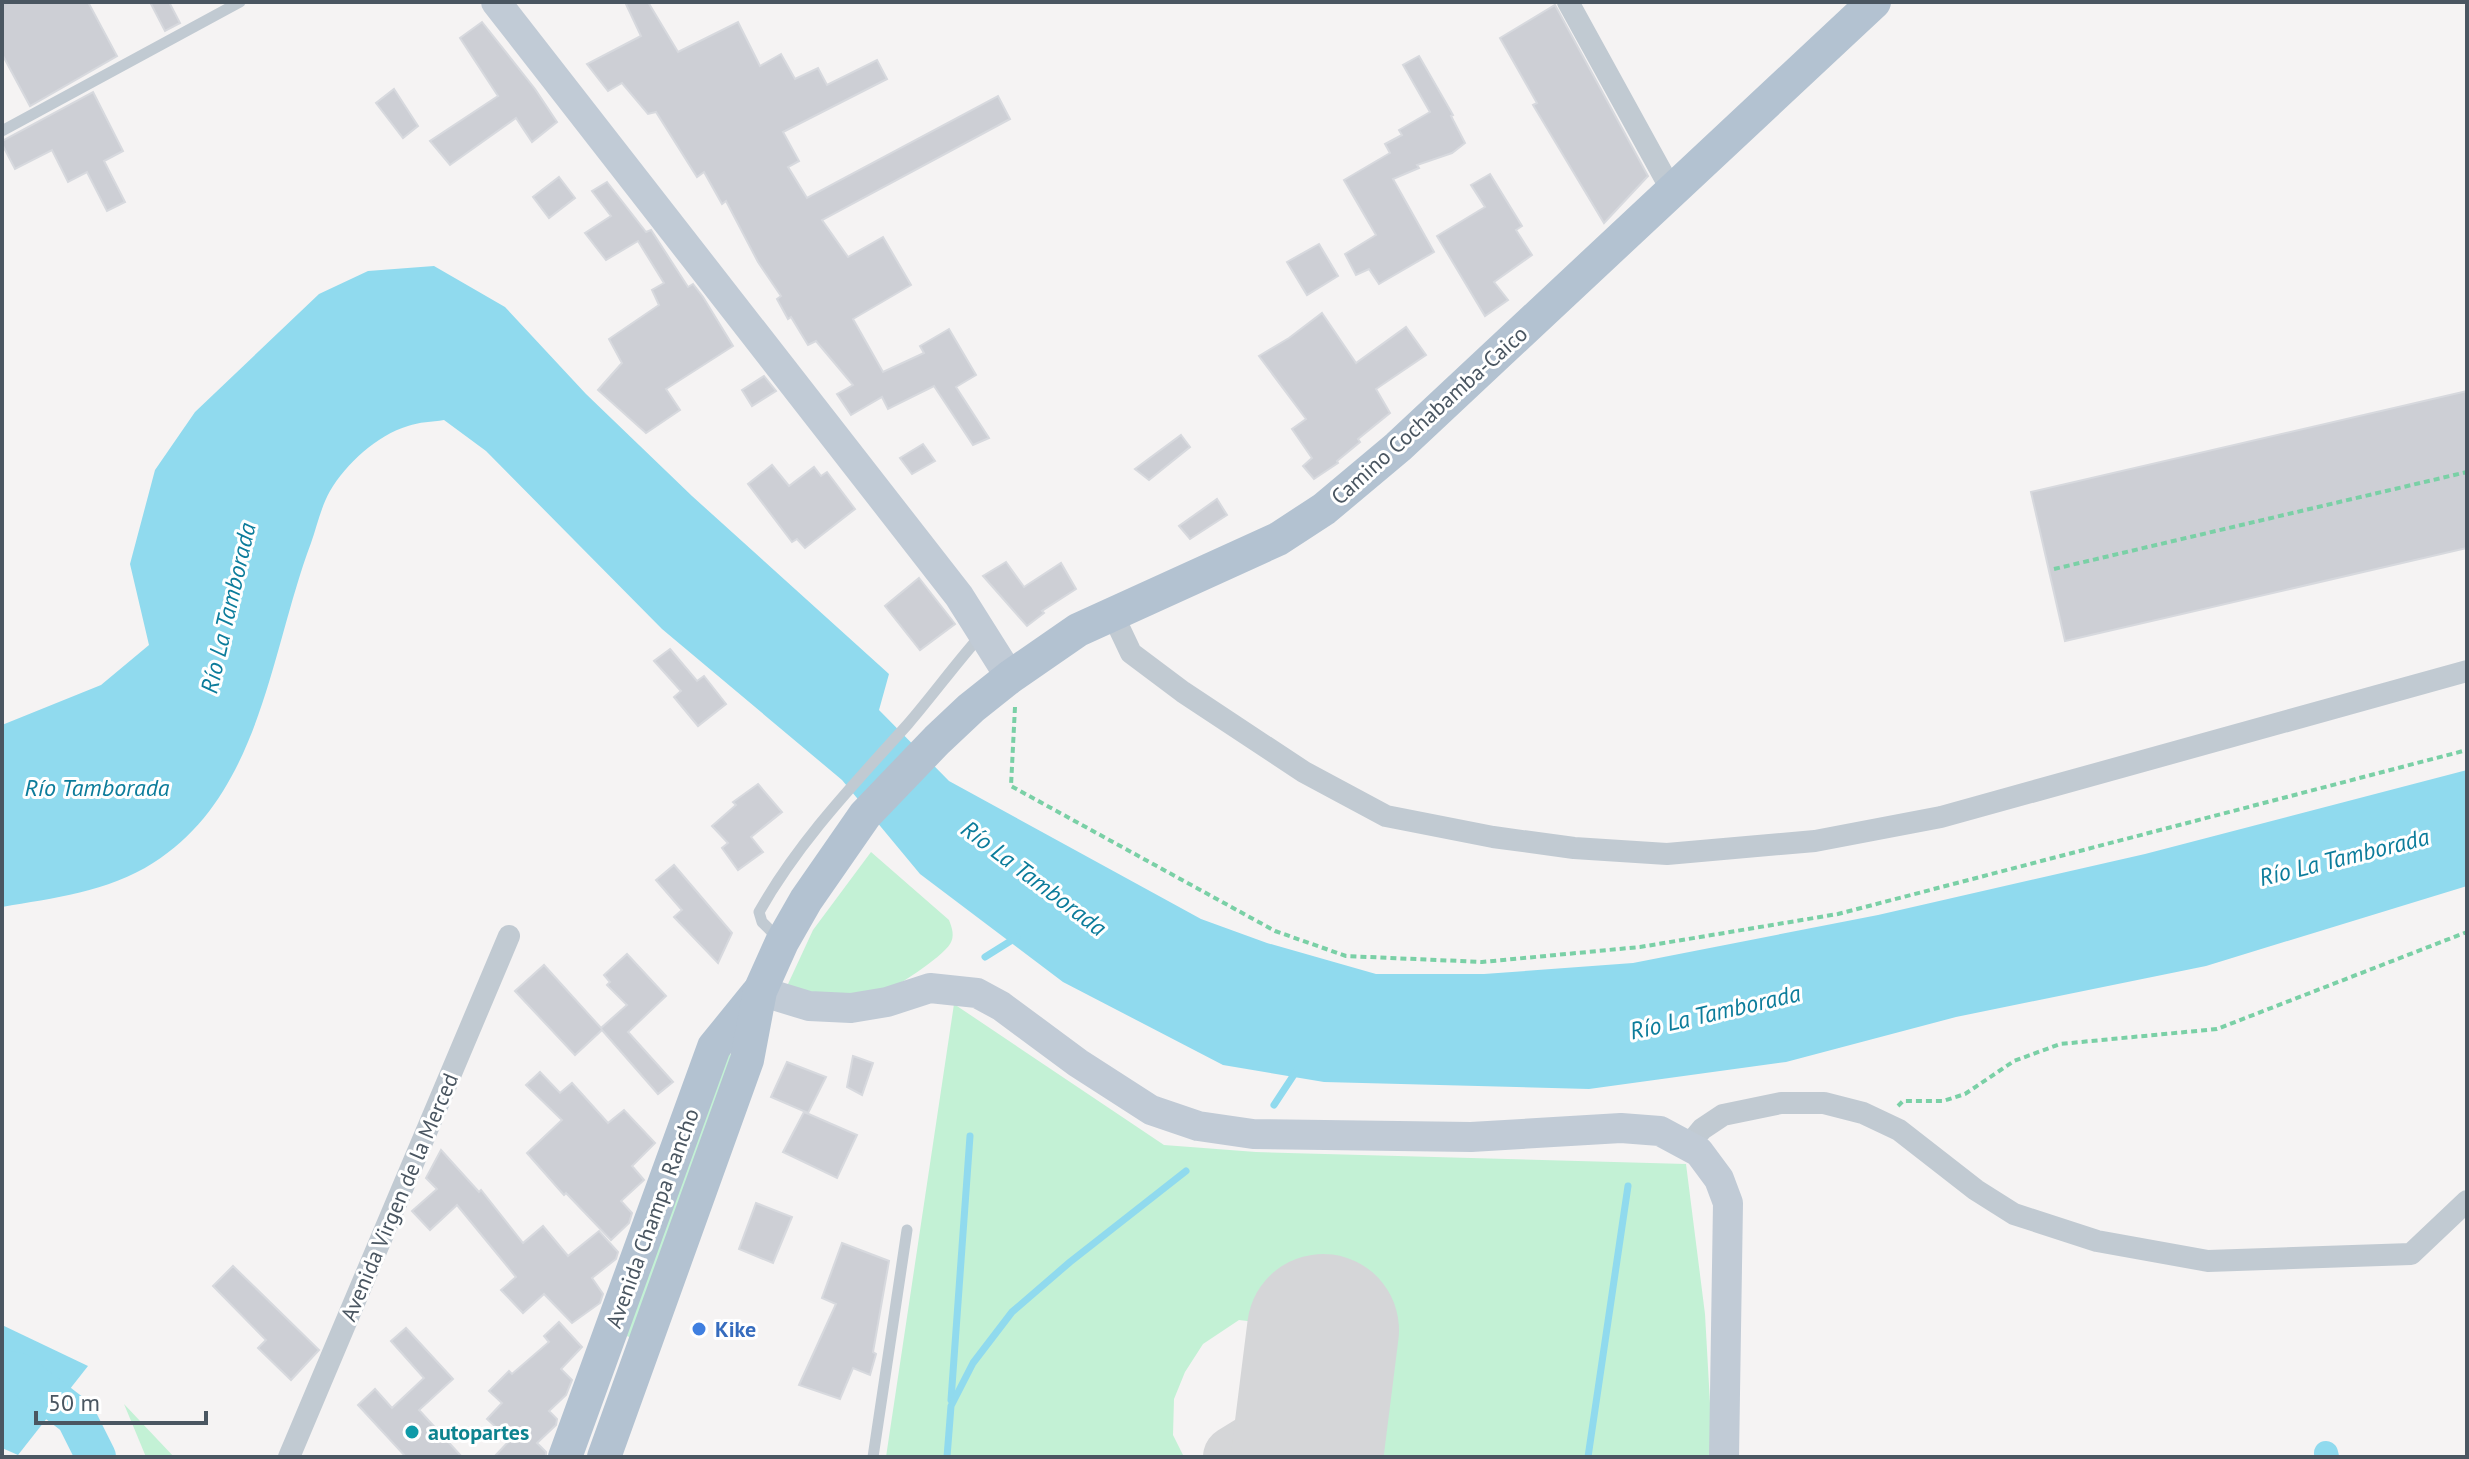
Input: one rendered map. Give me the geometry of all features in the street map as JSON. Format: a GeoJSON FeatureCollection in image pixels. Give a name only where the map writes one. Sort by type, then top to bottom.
{"type":"FeatureCollection","features":[{"type":"Feature","properties":{"kind":"main road","name":"Camino Cochabamba-Caico"},"geometry":{"type":"LineString","coordinates":[[852,808],[919,735],[971,708],[1078,630],[1278,539],[1324,509],[1398,447],[1874,2]]}},
{"type":"Feature","properties":{"kind":"main road","name":"Avenida Champa Rancho"},"geometry":{"type":"LineString","coordinates":[[604,1457],[747,1060],[760,991],[782,942],[829,864],[852,808]]}},
{"type":"Feature","properties":{"kind":"main road","name":"Avenida Champa Rancho"},"geometry":{"type":"LineString","coordinates":[[565,1457],[714,1047],[760,991]]}},
{"type":"Feature","properties":{"kind":"main road"},"geometry":{"type":"LineString","coordinates":[[604,1348],[639,1358]]}},
{"type":"Feature","properties":{"kind":"street"},"geometry":{"type":"LineString","coordinates":[[496,2],[959,596],[1010,677]]}},
{"type":"Feature","properties":{"kind":"street"},"geometry":{"type":"LineString","coordinates":[[1568,2],[1672,191]]}},
{"type":"Feature","properties":{"kind":"street"},"geometry":{"type":"LineString","coordinates":[[1113,615],[1131,653],[1183,692],[1304,772],[1386,816],[1493,837],[1574,848],[1667,854],[1815,841],[1941,817],[2467,671]]}},
{"type":"Feature","properties":{"kind":"street","name":"Avenida Virgen de la Merced"},"geometry":{"type":"LineString","coordinates":[[289,1457],[509,936]]}},
{"type":"Feature","properties":{"kind":"street"},"geometry":{"type":"LineString","coordinates":[[760,991],[809,1006],[851,1008],[887,1002],[930,988],[977,993],[1001,1006],[1078,1063],[1151,1110],[1198,1126],[1253,1134],[1471,1137],[1621,1128],[1660,1131],[1699,1152],[1719,1179],[1728,1203],[1724,1457]]}},
{"type":"Feature","properties":{"kind":"street"},"geometry":{"type":"LineString","coordinates":[[1688,1146],[1702,1129],[1723,1115],[1781,1103],[1824,1103],[1863,1113],[1899,1130],[1976,1190],[2014,1214],[2097,1241],[2208,1261],[2411,1254],[2467,1201]]}},
{"type":"Feature","properties":{"kind":"lane"},"geometry":{"type":"LineString","coordinates":[[2,131],[240,2]]}},
{"type":"Feature","properties":{"kind":"lane"},"geometry":{"type":"LineString","coordinates":[[919,735],[983,634]]}},
{"type":"Feature","properties":{"kind":"lane"},"geometry":{"type":"LineString","coordinates":[[873,1457],[907,1230]]}},
{"type":"Feature","properties":{"kind":"path"},"geometry":{"type":"LineString","coordinates":[[2054,569],[2467,472]]}},
{"type":"Feature","properties":{"kind":"path"},"geometry":{"type":"LineString","coordinates":[[1882,1122],[1903,1101],[1943,1101],[1965,1094],[2014,1061],[2060,1044],[2217,1029],[2467,932]]}},
{"type":"Feature","properties":{"kind":"green space"},"geometry":{"type":"Polygon","coordinates":[[[871,852],[949,920],[953,935],[950,944],[916,973],[878,994],[834,997],[791,990],[788,984],[813,930],[871,852]]]}},
{"type":"Feature","properties":{"kind":"green space"},"geometry":{"type":"Polygon","coordinates":[[[954,1004],[1164,1145],[1256,1152],[1686,1164],[1705,1314],[1713,1457],[1382,1457],[1395,1339],[1239,1320],[1203,1344],[1185,1372],[1174,1399],[1173,1435],[1184,1457],[886,1457],[954,1004]]]}},
{"type":"Feature","properties":{"kind":"green space"},"geometry":{"type":"Polygon","coordinates":[[[724,1052],[732,1055],[632,1338],[624,1335],[724,1052]]]}},
{"type":"Feature","properties":{"kind":"green space"},"geometry":{"type":"Polygon","coordinates":[[[124,1404],[174,1457],[146,1457],[124,1404]]]}},
{"type":"Feature","properties":{"kind":"water","name":"Río Tamborada"},"geometry":{"type":"Polygon","coordinates":[[[434,266],[505,307],[586,394],[692,496],[889,674],[879,710],[949,781],[1201,919],[1267,943],[1376,974],[1484,974],[1633,963],[1878,915],[2145,854],[2467,770],[2467,886],[2206,966],[1956,1017],[1786,1062],[1589,1089],[1324,1082],[1223,1065],[1063,982],[920,874],[842,780],[662,629],[486,451],[444,420],[412,425],[385,436],[354,461],[330,491],[297,585],[257,718],[240,761],[217,800],[189,834],[153,863],[118,881],[60,897],[2,907],[2,725],[101,685],[149,645],[130,564],[155,470],[195,412],[319,294],[368,271],[434,266]]]}},
{"type":"Feature","properties":{"kind":"water"},"geometry":{"type":"Polygon","coordinates":[[[2,1325],[88,1366],[18,1455],[2,1448],[2,1325]]]}},
{"type":"Feature","properties":{"kind":"building"},"geometry":{"type":"Polygon","coordinates":[[[2,2],[88,2],[117,56],[30,106],[2,54],[2,2]]]}},
{"type":"Feature","properties":{"kind":"building"},"geometry":{"type":"Polygon","coordinates":[[[150,2],[169,2],[180,23],[165,31],[150,2]]]}},
{"type":"Feature","properties":{"kind":"building"},"geometry":{"type":"Polygon","coordinates":[[[625,2],[648,2],[678,52],[738,22],[760,66],[781,54],[795,79],[818,68],[827,85],[877,60],[887,79],[783,132],[799,161],[788,167],[807,198],[998,96],[1010,119],[822,220],[848,257],[883,237],[911,285],[853,319],[883,372],[924,353],[920,346],[949,329],[976,375],[956,387],[989,438],[973,445],[934,386],[888,409],[882,397],[851,415],[837,394],[853,385],[816,341],[808,345],[791,317],[788,319],[777,299],[781,296],[758,262],[726,201],[722,204],[704,172],[697,177],[656,112],[648,114],[622,83],[608,91],[587,64],[641,36],[625,2]]]}},
{"type":"Feature","properties":{"kind":"building"},"geometry":{"type":"Polygon","coordinates":[[[1555,5],[1648,176],[1604,223],[1533,105],[1537,103],[1500,38],[1555,5]]]}},
{"type":"Feature","properties":{"kind":"building"},"geometry":{"type":"Polygon","coordinates":[[[482,22],[557,122],[532,142],[516,118],[450,165],[430,141],[498,96],[460,38],[482,22]]]}},
{"type":"Feature","properties":{"kind":"building"},"geometry":{"type":"Polygon","coordinates":[[[1419,56],[1453,115],[1465,143],[1452,153],[1417,165],[1419,168],[1393,179],[1434,252],[1379,284],[1369,269],[1356,275],[1345,254],[1376,235],[1344,180],[1390,153],[1385,144],[1402,135],[1399,130],[1430,112],[1403,65],[1419,56]]]}},
{"type":"Feature","properties":{"kind":"building"},"geometry":{"type":"Polygon","coordinates":[[[394,89],[418,126],[403,138],[376,103],[394,89]]]}},
{"type":"Feature","properties":{"kind":"building"},"geometry":{"type":"Polygon","coordinates":[[[93,92],[123,151],[104,161],[125,202],[107,211],[87,172],[68,182],[52,150],[15,169],[2,144],[2,141],[93,92]]]}},
{"type":"Feature","properties":{"kind":"building"},"geometry":{"type":"Polygon","coordinates":[[[1490,174],[1522,226],[1516,230],[1532,255],[1494,282],[1508,300],[1485,316],[1437,236],[1485,207],[1471,185],[1490,174]]]}},
{"type":"Feature","properties":{"kind":"building"},"geometry":{"type":"Polygon","coordinates":[[[559,177],[575,198],[549,218],[533,197],[559,177]]]}},
{"type":"Feature","properties":{"kind":"building"},"geometry":{"type":"Polygon","coordinates":[[[607,182],[646,232],[651,230],[688,287],[693,284],[703,297],[733,346],[666,389],[680,410],[646,433],[598,390],[622,363],[609,339],[659,305],[652,290],[664,283],[638,241],[606,260],[585,233],[611,216],[592,191],[607,182]]]}},
{"type":"Feature","properties":{"kind":"building"},"geometry":{"type":"Polygon","coordinates":[[[1319,244],[1338,276],[1307,295],[1287,262],[1319,244]]]}},
{"type":"Feature","properties":{"kind":"building"},"geometry":{"type":"Polygon","coordinates":[[[1322,313],[1356,363],[1406,327],[1426,355],[1376,389],[1390,413],[1358,439],[1360,442],[1338,463],[1314,479],[1303,466],[1312,458],[1292,429],[1306,419],[1259,356],[1322,313]]]}},
{"type":"Feature","properties":{"kind":"building"},"geometry":{"type":"Polygon","coordinates":[[[764,376],[776,391],[752,406],[742,390],[764,376]]]}},
{"type":"Feature","properties":{"kind":"building"},"geometry":{"type":"Polygon","coordinates":[[[2467,391],[2467,548],[2065,641],[2031,492],[2467,391]]]}},
{"type":"Feature","properties":{"kind":"building"},"geometry":{"type":"Polygon","coordinates":[[[1181,435],[1190,447],[1149,480],[1135,469],[1181,435]]]}},
{"type":"Feature","properties":{"kind":"building"},"geometry":{"type":"Polygon","coordinates":[[[923,444],[935,461],[912,474],[900,458],[923,444]]]}},
{"type":"Feature","properties":{"kind":"building"},"geometry":{"type":"Polygon","coordinates":[[[772,465],[789,486],[814,467],[821,476],[827,472],[855,509],[805,548],[797,539],[792,542],[748,484],[772,465]]]}},
{"type":"Feature","properties":{"kind":"building"},"geometry":{"type":"Polygon","coordinates":[[[1217,499],[1227,515],[1190,539],[1179,526],[1217,499]]]}},
{"type":"Feature","properties":{"kind":"building"},"geometry":{"type":"Polygon","coordinates":[[[1006,562],[1024,587],[1061,563],[1076,589],[1042,611],[1044,613],[1027,626],[983,576],[1006,562]]]}},
{"type":"Feature","properties":{"kind":"building"},"geometry":{"type":"Polygon","coordinates":[[[919,578],[955,624],[920,650],[885,606],[919,578]]]}},
{"type":"Feature","properties":{"kind":"building"},"geometry":{"type":"Polygon","coordinates":[[[670,649],[697,681],[704,676],[726,704],[698,726],[674,697],[681,691],[654,661],[670,649]]]}},
{"type":"Feature","properties":{"kind":"building"},"geometry":{"type":"Polygon","coordinates":[[[758,784],[782,812],[751,837],[763,852],[738,870],[722,848],[728,843],[712,826],[736,805],[733,802],[758,784]]]}},
{"type":"Feature","properties":{"kind":"building"},"geometry":{"type":"Polygon","coordinates":[[[674,865],[732,933],[718,963],[674,917],[682,910],[656,880],[674,865]]]}},
{"type":"Feature","properties":{"kind":"building"},"geometry":{"type":"Polygon","coordinates":[[[627,954],[666,996],[628,1032],[673,1082],[658,1094],[602,1030],[575,1055],[515,991],[544,965],[601,1028],[627,1005],[607,985],[610,982],[604,975],[627,954]]]}},
{"type":"Feature","properties":{"kind":"building"},"geometry":{"type":"Polygon","coordinates":[[[853,1056],[873,1063],[862,1095],[847,1087],[853,1056]]]}},
{"type":"Feature","properties":{"kind":"building"},"geometry":{"type":"Polygon","coordinates":[[[787,1062],[826,1077],[808,1113],[771,1097],[787,1062]]]}},
{"type":"Feature","properties":{"kind":"building"},"geometry":{"type":"Polygon","coordinates":[[[540,1072],[560,1093],[572,1083],[608,1123],[624,1110],[655,1143],[632,1166],[644,1180],[621,1201],[632,1213],[629,1223],[611,1240],[566,1193],[564,1195],[527,1153],[562,1120],[526,1085],[540,1072]]]}},
{"type":"Feature","properties":{"kind":"building"},"geometry":{"type":"Polygon","coordinates":[[[804,1112],[857,1135],[837,1178],[783,1152],[804,1112]]]}},
{"type":"Feature","properties":{"kind":"building"},"geometry":{"type":"Polygon","coordinates":[[[441,1150],[479,1192],[481,1190],[523,1243],[543,1226],[568,1256],[599,1231],[618,1252],[616,1259],[592,1278],[603,1294],[600,1303],[572,1323],[544,1294],[523,1313],[501,1290],[516,1277],[457,1205],[430,1230],[412,1211],[437,1189],[426,1178],[441,1150]]]}},
{"type":"Feature","properties":{"kind":"building"},"geometry":{"type":"Polygon","coordinates":[[[756,1203],[792,1217],[773,1263],[739,1249],[756,1203]]]}},
{"type":"Feature","properties":{"kind":"building"},"geometry":{"type":"Polygon","coordinates":[[[842,1243],[889,1261],[873,1352],[876,1354],[870,1375],[853,1368],[840,1399],[799,1385],[836,1304],[822,1298],[842,1243]]]}},
{"type":"Feature","properties":{"kind":"building"},"geometry":{"type":"Polygon","coordinates":[[[233,1266],[319,1350],[291,1380],[258,1348],[266,1340],[213,1286],[233,1266]]]}},
{"type":"Feature","properties":{"kind":"building"},"geometry":{"type":"Polygon","coordinates":[[[559,1322],[582,1347],[561,1369],[572,1380],[566,1395],[549,1411],[557,1419],[556,1425],[537,1443],[546,1452],[546,1457],[494,1457],[510,1440],[487,1419],[502,1403],[489,1391],[509,1371],[512,1374],[549,1342],[544,1336],[559,1322]]]}},
{"type":"Feature","properties":{"kind":"building","name":"autopartes"},"geometry":{"type":"Polygon","coordinates":[[[406,1328],[453,1379],[419,1410],[462,1457],[406,1457],[358,1405],[375,1389],[392,1408],[424,1378],[391,1341],[406,1328]]]}},
{"type":"Feature","properties":{"kind":"waterway"},"geometry":{"type":"LineString","coordinates":[[985,957],[1017,937]]}},
{"type":"Feature","properties":{"kind":"waterway"},"geometry":{"type":"LineString","coordinates":[[1274,1105],[1297,1070]]}},
{"type":"Feature","properties":{"kind":"waterway"},"geometry":{"type":"LineString","coordinates":[[951,1400],[970,1136]]}},
{"type":"Feature","properties":{"kind":"waterway"},"geometry":{"type":"LineString","coordinates":[[947,1457],[951,1406],[973,1363],[1012,1312],[1186,1171]]}},
{"type":"Feature","properties":{"kind":"waterway"},"geometry":{"type":"LineString","coordinates":[[1588,1457],[1628,1186]]}},
{"type":"Feature","properties":{"kind":"waterway","name":"Río La Tamborada"},"geometry":{"type":"LineString","coordinates":[[2,1370],[19,1373],[76,1417],[96,1457]]}},
{"type":"Feature","properties":{"kind":"waterway"},"geometry":{"type":"LineString","coordinates":[[2326,1453],[2327,1457]]}},
{"type":"Feature","properties":{"kind":"taxiway"},"geometry":{"type":"LineString","coordinates":[[1234,1457],[1260,1441]]}},
{"type":"Feature","properties":{"kind":"runway"},"geometry":{"type":"LineString","coordinates":[[1307,1457],[1323,1330]]}},
{"type":"Feature","properties":{"kind":"place","name":"Kike"},"geometry":{"type":"Point","coordinates":[699,1329]}},
{"type":"Feature","properties":{"kind":"place","name":"autopartes"},"geometry":{"type":"Point","coordinates":[412,1432]}}]}
